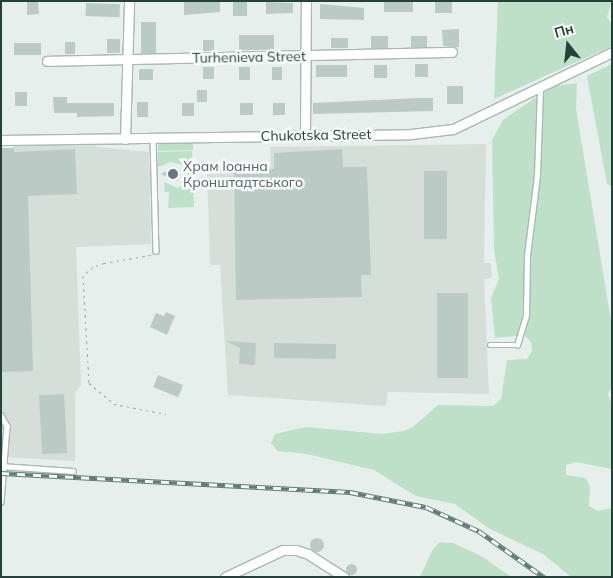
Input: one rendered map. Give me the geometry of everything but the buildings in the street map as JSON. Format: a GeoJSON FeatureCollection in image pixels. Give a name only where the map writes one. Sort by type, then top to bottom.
{"type":"FeatureCollection","features":[{"type":"Feature","properties":{"kind":"street"},"geometry":{"type":"LineString","coordinates":[[125,138],[129,1]]}},
{"type":"Feature","properties":{"kind":"street"},"geometry":{"type":"LineString","coordinates":[[305,135],[306,1]]}},
{"type":"Feature","properties":{"kind":"street","name":"Turhenieva Street"},"geometry":{"type":"LineString","coordinates":[[46,61],[452,52]]}},
{"type":"Feature","properties":{"kind":"street","name":"Chukotska Street"},"geometry":{"type":"LineString","coordinates":[[1,140],[411,134],[453,129],[612,52]]}},
{"type":"Feature","properties":{"kind":"street"},"geometry":{"type":"LineString","coordinates":[[225,577],[283,550],[296,550],[308,554],[344,577]]}},
{"type":"Feature","properties":{"kind":"lane"},"geometry":{"type":"LineString","coordinates":[[490,345],[517,345],[526,315],[527,256],[537,176],[540,86]]}},
{"type":"Feature","properties":{"kind":"lane"},"geometry":{"type":"LineString","coordinates":[[153,138],[156,251]]}},
{"type":"Feature","properties":{"kind":"lane"},"geometry":{"type":"LineString","coordinates":[[1,415],[7,426],[1,502]]}},
{"type":"Feature","properties":{"kind":"lane"},"geometry":{"type":"LineString","coordinates":[[3,466],[73,470]]}},
{"type":"Feature","properties":{"kind":"path"},"geometry":{"type":"LineString","coordinates":[[156,251],[150,256],[93,266],[83,276],[89,383],[114,404],[166,414]]}},
{"type":"Feature","properties":{"kind":"shaded area"},"geometry":{"type":"Polygon","coordinates":[[[13,142],[91,143],[98,147],[149,152],[151,244],[76,247],[81,385],[75,393],[75,461],[1,457],[1,148],[14,148],[13,142]]]}},
{"type":"Feature","properties":{"kind":"shaded area"},"geometry":{"type":"Polygon","coordinates":[[[486,144],[484,263],[491,263],[492,278],[484,279],[489,394],[388,392],[386,406],[228,395],[220,265],[210,265],[207,169],[271,167],[270,147],[486,144]]]}},
{"type":"Feature","properties":{"kind":"green space"},"geometry":{"type":"Polygon","coordinates":[[[498,1],[612,1],[607,17],[612,24],[612,46],[494,99],[498,1]]]}},
{"type":"Feature","properties":{"kind":"green space"},"geometry":{"type":"Polygon","coordinates":[[[612,64],[612,186],[607,184],[587,76],[612,64]]]}},
{"type":"Feature","properties":{"kind":"green space"},"geometry":{"type":"Polygon","coordinates":[[[577,83],[576,109],[612,327],[612,386],[608,394],[612,406],[612,469],[576,462],[566,465],[566,475],[586,478],[590,487],[589,506],[598,511],[612,508],[612,577],[571,577],[543,554],[488,528],[455,504],[416,496],[374,470],[307,454],[278,451],[271,443],[275,434],[306,427],[382,434],[404,431],[413,427],[438,405],[493,406],[501,399],[507,360],[527,359],[532,351],[531,342],[524,335],[495,338],[491,298],[499,279],[494,250],[492,140],[503,120],[538,96],[556,86],[577,83]]]}},
{"type":"Feature","properties":{"kind":"green space"},"geometry":{"type":"Polygon","coordinates":[[[158,140],[204,141],[193,143],[193,150],[158,151],[158,140]]]}},
{"type":"Feature","properties":{"kind":"green space"},"geometry":{"type":"Polygon","coordinates":[[[192,151],[194,207],[168,208],[169,192],[165,192],[164,182],[178,188],[186,184],[188,173],[184,165],[171,162],[158,167],[157,152],[192,151]]]}},
{"type":"Feature","properties":{"kind":"green space"},"geometry":{"type":"Polygon","coordinates":[[[440,542],[453,543],[481,556],[512,577],[420,577],[433,549],[440,542]]]}},
{"type":"Feature","properties":{"kind":"railway"},"geometry":{"type":"LineString","coordinates":[[1,473],[350,492],[426,507],[479,531],[544,577]]}},
{"type":"Feature","properties":{"kind":"place","name":"Храм Іоанна Кронштадтського"},"geometry":{"type":"Point","coordinates":[173,174]}}]}
